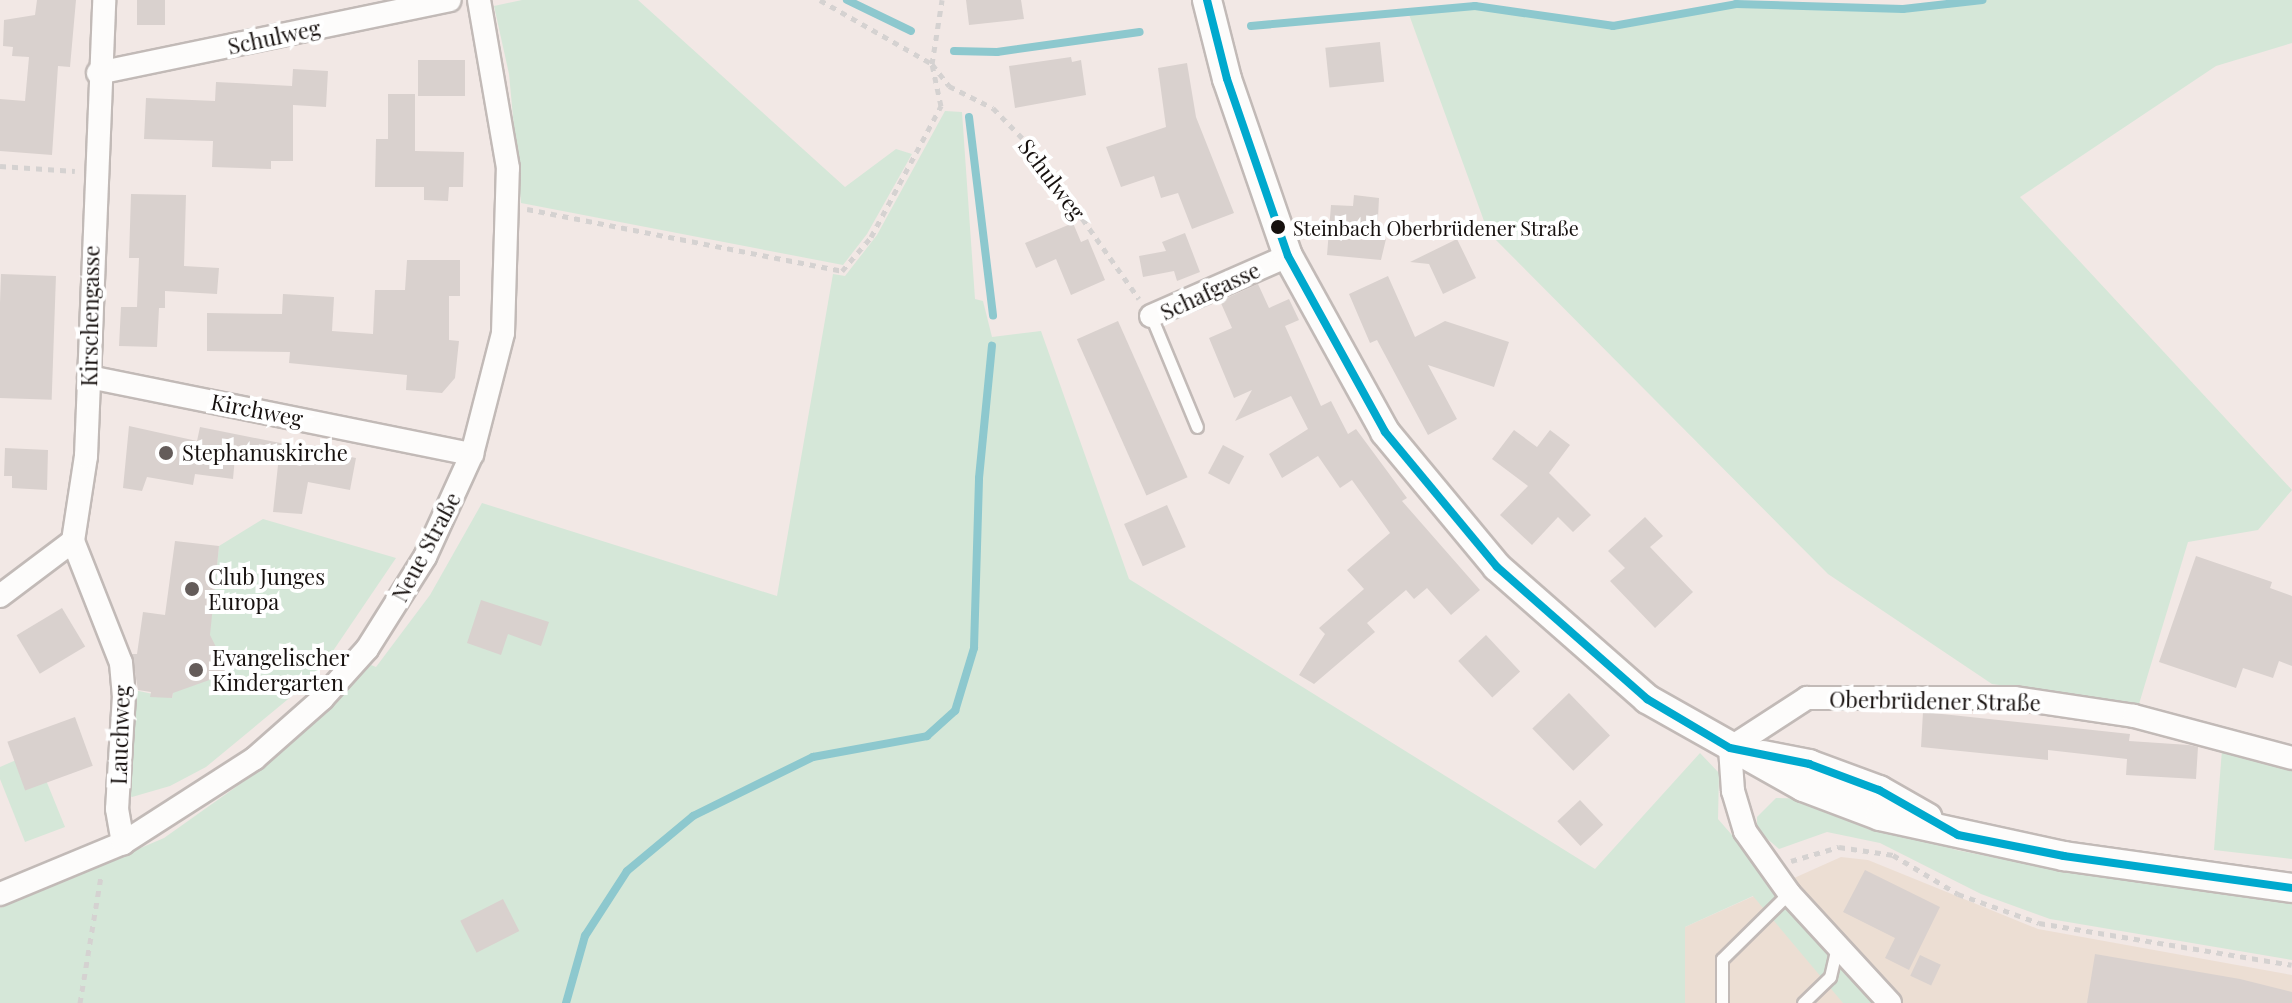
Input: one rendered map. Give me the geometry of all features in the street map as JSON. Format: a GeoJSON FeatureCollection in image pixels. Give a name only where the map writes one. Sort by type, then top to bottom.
{"type":"FeatureCollection","features":[{"type":"Feature","properties":{"kind":"street","name":"Kirschengasse"},"geometry":{"type":"LineString","coordinates":[[73,541],[86,456],[98,73],[104,0]]}},
{"type":"Feature","properties":{"kind":"street","name":"Schulweg"},"geometry":{"type":"LineString","coordinates":[[98,73],[450,0]]}},
{"type":"Feature","properties":{"kind":"street","name":"Neue Straße"},"geometry":{"type":"LineString","coordinates":[[0,894],[123,843],[254,759],[358,659],[425,557],[472,454],[503,333],[510,205],[499,100],[479,0]]}},
{"type":"Feature","properties":{"kind":"street"},"geometry":{"type":"LineString","coordinates":[[1207,0],[1227,79],[1288,256],[1385,432],[1497,567],[1647,699],[1730,748],[1809,764],[1879,790],[1958,835],[2064,856],[2292,888]]}},
{"type":"Feature","properties":{"kind":"street","name":"Schafgasse"},"geometry":{"type":"LineString","coordinates":[[1151,316],[1288,256]]}},
{"type":"Feature","properties":{"kind":"street","name":"Kirchweg"},"geometry":{"type":"LineString","coordinates":[[89,377],[472,454]]}},
{"type":"Feature","properties":{"kind":"street"},"geometry":{"type":"LineString","coordinates":[[0,596],[73,541]]}},
{"type":"Feature","properties":{"kind":"street","name":"Lauchweg"},"geometry":{"type":"LineString","coordinates":[[73,541],[121,663],[124,695],[117,809],[123,843]]}},
{"type":"Feature","properties":{"kind":"street","name":"Oberbrüdener Straße"},"geometry":{"type":"LineString","coordinates":[[1730,748],[1807,698],[1983,698],[2134,716],[2292,758]]}},
{"type":"Feature","properties":{"kind":"street"},"geometry":{"type":"LineString","coordinates":[[1730,748],[1733,791],[1745,831],[1789,893],[1890,1003]]}},
{"type":"Feature","properties":{"kind":"lane","name":"Schafgasse"},"geometry":{"type":"LineString","coordinates":[[1151,316],[1197,427]]}},
{"type":"Feature","properties":{"kind":"lane"},"geometry":{"type":"LineString","coordinates":[[1722,1003],[1722,959],[1789,893]]}},
{"type":"Feature","properties":{"kind":"lane"},"geometry":{"type":"LineString","coordinates":[[1803,1003],[1830,977],[1837,946]]}},
{"type":"Feature","properties":{"kind":"path","name":"Schulweg"},"geometry":{"type":"LineString","coordinates":[[820,0],[932,64],[949,86],[993,108],[1034,150],[1151,316]]}},
{"type":"Feature","properties":{"kind":"path"},"geometry":{"type":"LineString","coordinates":[[510,205],[842,271],[871,237],[941,106],[932,64],[942,0]]}},
{"type":"Feature","properties":{"kind":"path"},"geometry":{"type":"LineString","coordinates":[[0,166],[68,170]]}},
{"type":"Feature","properties":{"kind":"path"},"geometry":{"type":"LineString","coordinates":[[1771,867],[1839,847],[1893,855],[1958,894],[2039,923],[2292,965]]}},
{"type":"Feature","properties":{"kind":"path"},"geometry":{"type":"LineString","coordinates":[[80,1003],[95,929],[102,868],[98,855]]}},
{"type":"Feature","properties":{"kind":"shaded area"},"geometry":{"type":"Polygon","coordinates":[[[1841,857],[1868,860],[2038,929],[2292,975],[2292,1003],[1685,1003],[1685,927],[1841,857]]]}},
{"type":"Feature","properties":{"kind":"green space"},"geometry":{"type":"Polygon","coordinates":[[[522,0],[638,0],[845,187],[896,149],[912,154],[867,234],[843,265],[521,203],[509,74],[494,6],[522,0]]]}},
{"type":"Feature","properties":{"kind":"green space"},"geometry":{"type":"Polygon","coordinates":[[[1982,0],[2292,0],[2292,43],[2216,66],[2020,197],[2292,490],[2258,530],[2188,542],[2139,704],[1992,684],[1828,574],[1488,232],[1407,9],[1475,6],[1613,26],[1736,4],[1903,9],[1982,0]]]}},
{"type":"Feature","properties":{"kind":"green space"},"geometry":{"type":"Polygon","coordinates":[[[945,111],[962,112],[975,299],[983,301],[992,337],[1041,331],[1129,579],[1595,869],[1700,753],[1719,773],[1718,819],[1878,1003],[1843,1003],[1753,896],[1685,927],[1685,1003],[0,1003],[0,908],[164,838],[257,772],[371,665],[376,667],[430,595],[482,503],[777,596],[833,274],[845,276],[877,235],[945,111]]]}},
{"type":"Feature","properties":{"kind":"green space"},"geometry":{"type":"Polygon","coordinates":[[[263,519],[396,558],[316,676],[206,767],[170,786],[132,797],[127,794],[134,690],[172,698],[174,688],[228,673],[209,637],[219,546],[263,519]]]}},
{"type":"Feature","properties":{"kind":"green space"},"geometry":{"type":"Polygon","coordinates":[[[2222,750],[2292,768],[2292,859],[2214,850],[2222,750]]]}},
{"type":"Feature","properties":{"kind":"green space"},"geometry":{"type":"Polygon","coordinates":[[[23,757],[39,763],[65,827],[25,842],[0,779],[0,767],[23,757]]]}},
{"type":"Feature","properties":{"kind":"green space"},"geometry":{"type":"Polygon","coordinates":[[[1776,798],[1813,799],[1956,850],[2078,874],[2292,904],[2292,960],[2050,919],[1981,894],[1880,843],[1827,832],[1779,849],[1757,830],[1757,817],[1776,798]]]}},
{"type":"Feature","properties":{"kind":"building"},"geometry":{"type":"Polygon","coordinates":[[[37,0],[76,0],[70,67],[58,66],[52,155],[0,151],[0,99],[25,101],[29,57],[12,56],[13,47],[3,46],[4,20],[35,15],[37,0]]]}},
{"type":"Feature","properties":{"kind":"building"},"geometry":{"type":"Polygon","coordinates":[[[137,0],[165,0],[165,25],[137,25],[137,0]]]}},
{"type":"Feature","properties":{"kind":"building"},"geometry":{"type":"Polygon","coordinates":[[[966,0],[1021,0],[1024,19],[969,25],[966,0]]]}},
{"type":"Feature","properties":{"kind":"building"},"geometry":{"type":"Polygon","coordinates":[[[1380,42],[1384,82],[1329,88],[1325,48],[1380,42]]]}},
{"type":"Feature","properties":{"kind":"building"},"geometry":{"type":"Polygon","coordinates":[[[1071,57],[1072,62],[1081,60],[1086,95],[1015,108],[1009,66],[1071,57]]]}},
{"type":"Feature","properties":{"kind":"building"},"geometry":{"type":"Polygon","coordinates":[[[418,60],[465,60],[465,96],[418,96],[418,60]]]}},
{"type":"Feature","properties":{"kind":"building"},"geometry":{"type":"Polygon","coordinates":[[[1187,63],[1196,117],[1234,213],[1192,229],[1178,193],[1161,198],[1154,176],[1121,187],[1106,147],[1166,127],[1158,68],[1187,63]]]}},
{"type":"Feature","properties":{"kind":"building"},"geometry":{"type":"Polygon","coordinates":[[[293,69],[328,71],[326,107],[293,105],[293,161],[271,161],[271,169],[212,167],[213,141],[144,139],[146,98],[215,101],[216,82],[292,86],[293,69]]]}},
{"type":"Feature","properties":{"kind":"building"},"geometry":{"type":"Polygon","coordinates":[[[388,94],[415,94],[415,151],[464,152],[463,187],[449,187],[448,201],[424,200],[424,187],[375,187],[376,139],[388,139],[388,94]]]}},
{"type":"Feature","properties":{"kind":"building"},"geometry":{"type":"Polygon","coordinates":[[[131,194],[186,195],[184,266],[219,268],[217,294],[165,291],[165,308],[159,308],[157,347],[119,346],[121,307],[137,307],[139,258],[129,258],[131,194]]]}},
{"type":"Feature","properties":{"kind":"building"},"geometry":{"type":"Polygon","coordinates":[[[1354,195],[1379,198],[1377,238],[1386,239],[1381,260],[1327,255],[1331,205],[1353,206],[1354,195]]]}},
{"type":"Feature","properties":{"kind":"building"},"geometry":{"type":"Polygon","coordinates":[[[1073,223],[1081,242],[1088,239],[1105,280],[1071,295],[1056,259],[1036,268],[1025,243],[1073,223]]]}},
{"type":"Feature","properties":{"kind":"building"},"geometry":{"type":"Polygon","coordinates":[[[1185,233],[1200,272],[1177,281],[1174,271],[1143,277],[1139,256],[1166,251],[1162,242],[1185,233]]]}},
{"type":"Feature","properties":{"kind":"building"},"geometry":{"type":"Polygon","coordinates":[[[1457,239],[1476,278],[1443,294],[1429,264],[1410,262],[1457,239]]]}},
{"type":"Feature","properties":{"kind":"building"},"geometry":{"type":"Polygon","coordinates":[[[407,260],[460,260],[460,296],[449,296],[449,340],[459,341],[455,378],[442,393],[406,390],[407,375],[289,363],[290,352],[207,351],[207,313],[282,314],[283,294],[334,297],[332,331],[373,334],[375,290],[405,290],[407,260]]]}},
{"type":"Feature","properties":{"kind":"building"},"geometry":{"type":"Polygon","coordinates":[[[1,274],[56,276],[52,400],[0,398],[1,274]]]}},
{"type":"Feature","properties":{"kind":"building"},"geometry":{"type":"Polygon","coordinates":[[[1388,276],[1415,337],[1445,321],[1509,342],[1494,387],[1428,365],[1457,419],[1428,435],[1377,340],[1370,343],[1349,294],[1388,276]]]}},
{"type":"Feature","properties":{"kind":"building"},"geometry":{"type":"Polygon","coordinates":[[[1258,284],[1269,308],[1289,299],[1299,320],[1285,326],[1321,406],[1331,401],[1348,434],[1356,429],[1407,498],[1402,501],[1480,590],[1451,615],[1427,588],[1414,599],[1406,590],[1367,623],[1375,632],[1314,684],[1299,675],[1325,634],[1319,628],[1364,589],[1347,570],[1390,533],[1352,480],[1340,488],[1318,456],[1282,478],[1269,454],[1308,429],[1291,396],[1235,421],[1252,390],[1234,398],[1209,338],[1232,328],[1220,301],[1258,284]]]}},
{"type":"Feature","properties":{"kind":"building"},"geometry":{"type":"Polygon","coordinates":[[[1118,321],[1188,477],[1146,496],[1077,339],[1118,321]]]}},
{"type":"Feature","properties":{"kind":"building"},"geometry":{"type":"Polygon","coordinates":[[[129,426],[197,441],[200,427],[356,458],[350,490],[308,482],[302,514],[273,512],[278,465],[235,457],[233,479],[195,474],[193,485],[147,477],[142,491],[123,488],[129,426]]]}},
{"type":"Feature","properties":{"kind":"building"},"geometry":{"type":"Polygon","coordinates":[[[1514,430],[1537,447],[1550,430],[1570,445],[1549,473],[1591,515],[1573,532],[1558,517],[1532,545],[1500,515],[1528,486],[1492,459],[1514,430]]]}},
{"type":"Feature","properties":{"kind":"building"},"geometry":{"type":"Polygon","coordinates":[[[1223,445],[1244,456],[1229,485],[1208,473],[1223,445]]]}},
{"type":"Feature","properties":{"kind":"building"},"geometry":{"type":"Polygon","coordinates":[[[5,448],[48,450],[47,490],[12,488],[12,476],[4,476],[5,448]]]}},
{"type":"Feature","properties":{"kind":"building"},"geometry":{"type":"Polygon","coordinates":[[[1167,505],[1186,547],[1143,566],[1124,524],[1167,505]]]}},
{"type":"Feature","properties":{"kind":"building"},"geometry":{"type":"Polygon","coordinates":[[[1645,517],[1663,536],[1650,547],[1693,592],[1655,628],[1610,581],[1625,568],[1608,551],[1645,517]]]}},
{"type":"Feature","properties":{"kind":"building"},"geometry":{"type":"Polygon","coordinates":[[[175,541],[219,546],[210,635],[229,673],[173,693],[172,698],[150,697],[151,692],[138,690],[132,654],[137,654],[143,612],[165,615],[175,541]]]}},
{"type":"Feature","properties":{"kind":"building"},"geometry":{"type":"Polygon","coordinates":[[[2196,556],[2272,582],[2270,588],[2292,596],[2292,666],[2279,661],[2273,678],[2243,668],[2236,688],[2159,662],[2196,556]]]}},
{"type":"Feature","properties":{"kind":"building"},"geometry":{"type":"Polygon","coordinates":[[[481,600],[549,622],[541,646],[508,634],[501,655],[467,643],[481,600]]]}},
{"type":"Feature","properties":{"kind":"building"},"geometry":{"type":"Polygon","coordinates":[[[62,608],[85,647],[40,674],[17,635],[62,608]]]}},
{"type":"Feature","properties":{"kind":"building"},"geometry":{"type":"Polygon","coordinates":[[[1486,635],[1520,672],[1492,697],[1458,661],[1486,635]]]}},
{"type":"Feature","properties":{"kind":"building"},"geometry":{"type":"Polygon","coordinates":[[[1569,693],[1610,735],[1573,771],[1532,728],[1569,693]]]}},
{"type":"Feature","properties":{"kind":"building"},"geometry":{"type":"Polygon","coordinates":[[[1923,712],[2130,734],[2129,741],[2198,747],[2196,779],[2126,775],[2127,759],[2048,750],[2048,760],[1921,747],[1923,712]]]}},
{"type":"Feature","properties":{"kind":"building"},"geometry":{"type":"Polygon","coordinates":[[[75,717],[93,766],[25,790],[7,742],[75,717]]]}},
{"type":"Feature","properties":{"kind":"building"},"geometry":{"type":"Polygon","coordinates":[[[1580,800],[1603,825],[1581,846],[1557,821],[1580,800]]]}},
{"type":"Feature","properties":{"kind":"building"},"geometry":{"type":"Polygon","coordinates":[[[1865,870],[1940,907],[1909,970],[1885,958],[1895,938],[1843,912],[1865,870]]]}},
{"type":"Feature","properties":{"kind":"building"},"geometry":{"type":"Polygon","coordinates":[[[503,899],[519,931],[477,953],[460,921],[503,899]]]}},
{"type":"Feature","properties":{"kind":"building"},"geometry":{"type":"Polygon","coordinates":[[[2095,954],[2240,979],[2292,992],[2292,1003],[2087,1003],[2095,954]]]}},
{"type":"Feature","properties":{"kind":"building"},"geometry":{"type":"Polygon","coordinates":[[[1920,955],[1941,965],[1931,986],[1910,976],[1920,955]]]}},
{"type":"Feature","properties":{"kind":"waterway"},"geometry":{"type":"LineString","coordinates":[[847,0],[911,31]]}},
{"type":"Feature","properties":{"kind":"waterway"},"geometry":{"type":"LineString","coordinates":[[1251,26],[1475,6],[1613,26],[1736,4],[1903,9],[1982,0]]}},
{"type":"Feature","properties":{"kind":"waterway"},"geometry":{"type":"LineString","coordinates":[[954,51],[997,52],[1140,32]]}},
{"type":"Feature","properties":{"kind":"waterway"},"geometry":{"type":"LineString","coordinates":[[969,117],[993,316]]}},
{"type":"Feature","properties":{"kind":"waterway"},"geometry":{"type":"LineString","coordinates":[[566,1003],[585,936],[627,871],[693,816],[813,757],[927,736],[955,711],[974,648],[979,478],[992,346]]}},
{"type":"Feature","properties":{"kind":"transit line"},"geometry":{"type":"LineString","coordinates":[[1207,0],[1227,79],[1288,256],[1385,432],[1497,567],[1647,699],[1730,748],[1809,764],[1879,790],[1958,835],[2064,856],[2292,888]]}},
{"type":"Feature","properties":{"kind":"place","name":"Steinbach Oberbrüdener Straße"},"geometry":{"type":"Point","coordinates":[1278,227]}},
{"type":"Feature","properties":{"kind":"place","name":"Stephanuskirche"},"geometry":{"type":"Point","coordinates":[166,453]}},
{"type":"Feature","properties":{"kind":"place","name":"Club Junges Europa"},"geometry":{"type":"Point","coordinates":[192,589]}},
{"type":"Feature","properties":{"kind":"place","name":"Evangelischer Kindergarten"},"geometry":{"type":"Point","coordinates":[196,670]}}]}
